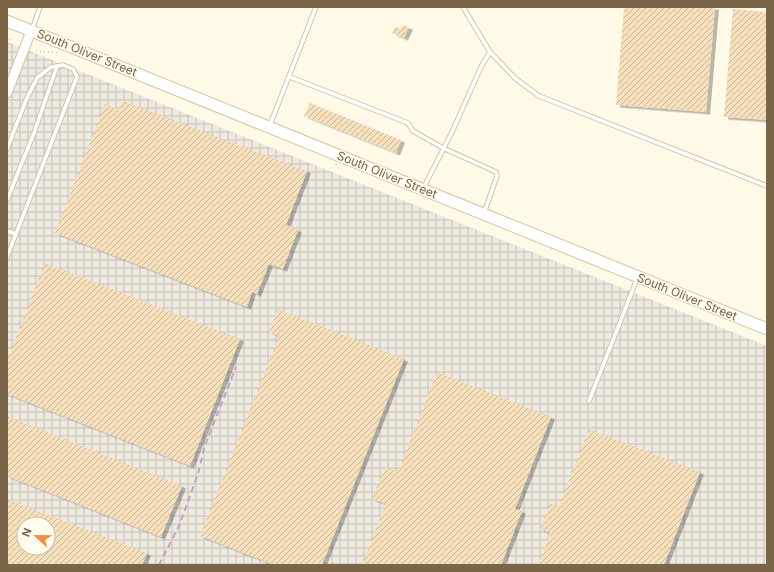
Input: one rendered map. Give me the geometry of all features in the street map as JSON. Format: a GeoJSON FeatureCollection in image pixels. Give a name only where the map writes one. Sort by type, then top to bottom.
{"type":"FeatureCollection","features":[{"type":"Feature","properties":{"kind":"main road","name":"South Oliver Street"},"geometry":{"type":"LineString","coordinates":[[7,21],[767,329]]}},
{"type":"Feature","properties":{"kind":"street"},"geometry":{"type":"LineString","coordinates":[[7,93],[31,31]]}},
{"type":"Feature","properties":{"kind":"lane"},"geometry":{"type":"LineString","coordinates":[[31,31],[40,7]]}},
{"type":"Feature","properties":{"kind":"lane"},"geometry":{"type":"LineString","coordinates":[[269,128],[316,7]]}},
{"type":"Feature","properties":{"kind":"lane"},"geometry":{"type":"LineString","coordinates":[[463,7],[490,52],[516,79],[539,96],[767,186]]}},
{"type":"Feature","properties":{"kind":"lane"},"geometry":{"type":"LineString","coordinates":[[423,190],[453,130],[481,67],[490,52]]}},
{"type":"Feature","properties":{"kind":"lane"},"geometry":{"type":"LineString","coordinates":[[7,149],[36,78],[51,67],[63,65],[73,69],[77,76],[7,257]]}},
{"type":"Feature","properties":{"kind":"lane"},"geometry":{"type":"LineString","coordinates":[[7,200],[34,133],[57,66]]}},
{"type":"Feature","properties":{"kind":"lane"},"geometry":{"type":"LineString","coordinates":[[290,77],[408,122],[413,131],[444,148],[496,172],[498,176],[484,215]]}},
{"type":"Feature","properties":{"kind":"lane"},"geometry":{"type":"LineString","coordinates":[[7,231],[16,234]]}},
{"type":"Feature","properties":{"kind":"lane"},"geometry":{"type":"LineString","coordinates":[[589,401],[638,277]]}},
{"type":"Feature","properties":{"kind":"path"},"geometry":{"type":"LineString","coordinates":[[7,37],[10,39],[7,43]]}},
{"type":"Feature","properties":{"kind":"shaded area"},"geometry":{"type":"Polygon","coordinates":[[[7,42],[767,346],[767,565],[7,565],[7,42]]]}},
{"type":"Feature","properties":{"kind":"building"},"geometry":{"type":"Polygon","coordinates":[[[624,7],[715,7],[706,112],[616,105],[624,7]]]}},
{"type":"Feature","properties":{"kind":"building"},"geometry":{"type":"Polygon","coordinates":[[[733,9],[767,12],[767,120],[724,117],[733,9]]]}},
{"type":"Feature","properties":{"kind":"building"},"geometry":{"type":"Polygon","coordinates":[[[402,25],[409,27],[404,38],[392,33],[395,27],[401,29],[402,25]]]}},
{"type":"Feature","properties":{"kind":"building"},"geometry":{"type":"Polygon","coordinates":[[[123,101],[307,171],[286,225],[298,230],[283,269],[269,264],[257,294],[252,292],[247,307],[55,233],[105,104],[119,110],[123,101]]]}},
{"type":"Feature","properties":{"kind":"building"},"geometry":{"type":"Polygon","coordinates":[[[310,103],[401,140],[396,153],[304,116],[310,103]]]}},
{"type":"Feature","properties":{"kind":"building"},"geometry":{"type":"Polygon","coordinates":[[[45,263],[240,339],[190,466],[7,394],[7,361],[45,263]]]}},
{"type":"Feature","properties":{"kind":"building"},"geometry":{"type":"Polygon","coordinates":[[[278,309],[404,359],[322,565],[274,565],[200,536],[279,336],[269,332],[278,309]]]}},
{"type":"Feature","properties":{"kind":"building"},"geometry":{"type":"Polygon","coordinates":[[[437,372],[551,417],[515,509],[522,511],[501,565],[362,565],[386,504],[372,499],[385,467],[398,472],[437,372]]]}},
{"type":"Feature","properties":{"kind":"building"},"geometry":{"type":"Polygon","coordinates":[[[7,416],[182,486],[161,537],[7,476],[7,416]]]}},
{"type":"Feature","properties":{"kind":"building"},"geometry":{"type":"Polygon","coordinates":[[[589,429],[700,472],[664,565],[538,565],[551,533],[540,529],[550,503],[559,506],[589,429]]]}},
{"type":"Feature","properties":{"kind":"building"},"geometry":{"type":"Polygon","coordinates":[[[7,499],[51,516],[16,516],[16,556],[56,556],[56,518],[147,553],[142,565],[7,565],[7,499]]]}},
{"type":"Feature","properties":{"kind":"railway"},"geometry":{"type":"LineString","coordinates":[[159,565],[179,526],[198,474],[205,445],[236,367]]}}]}
